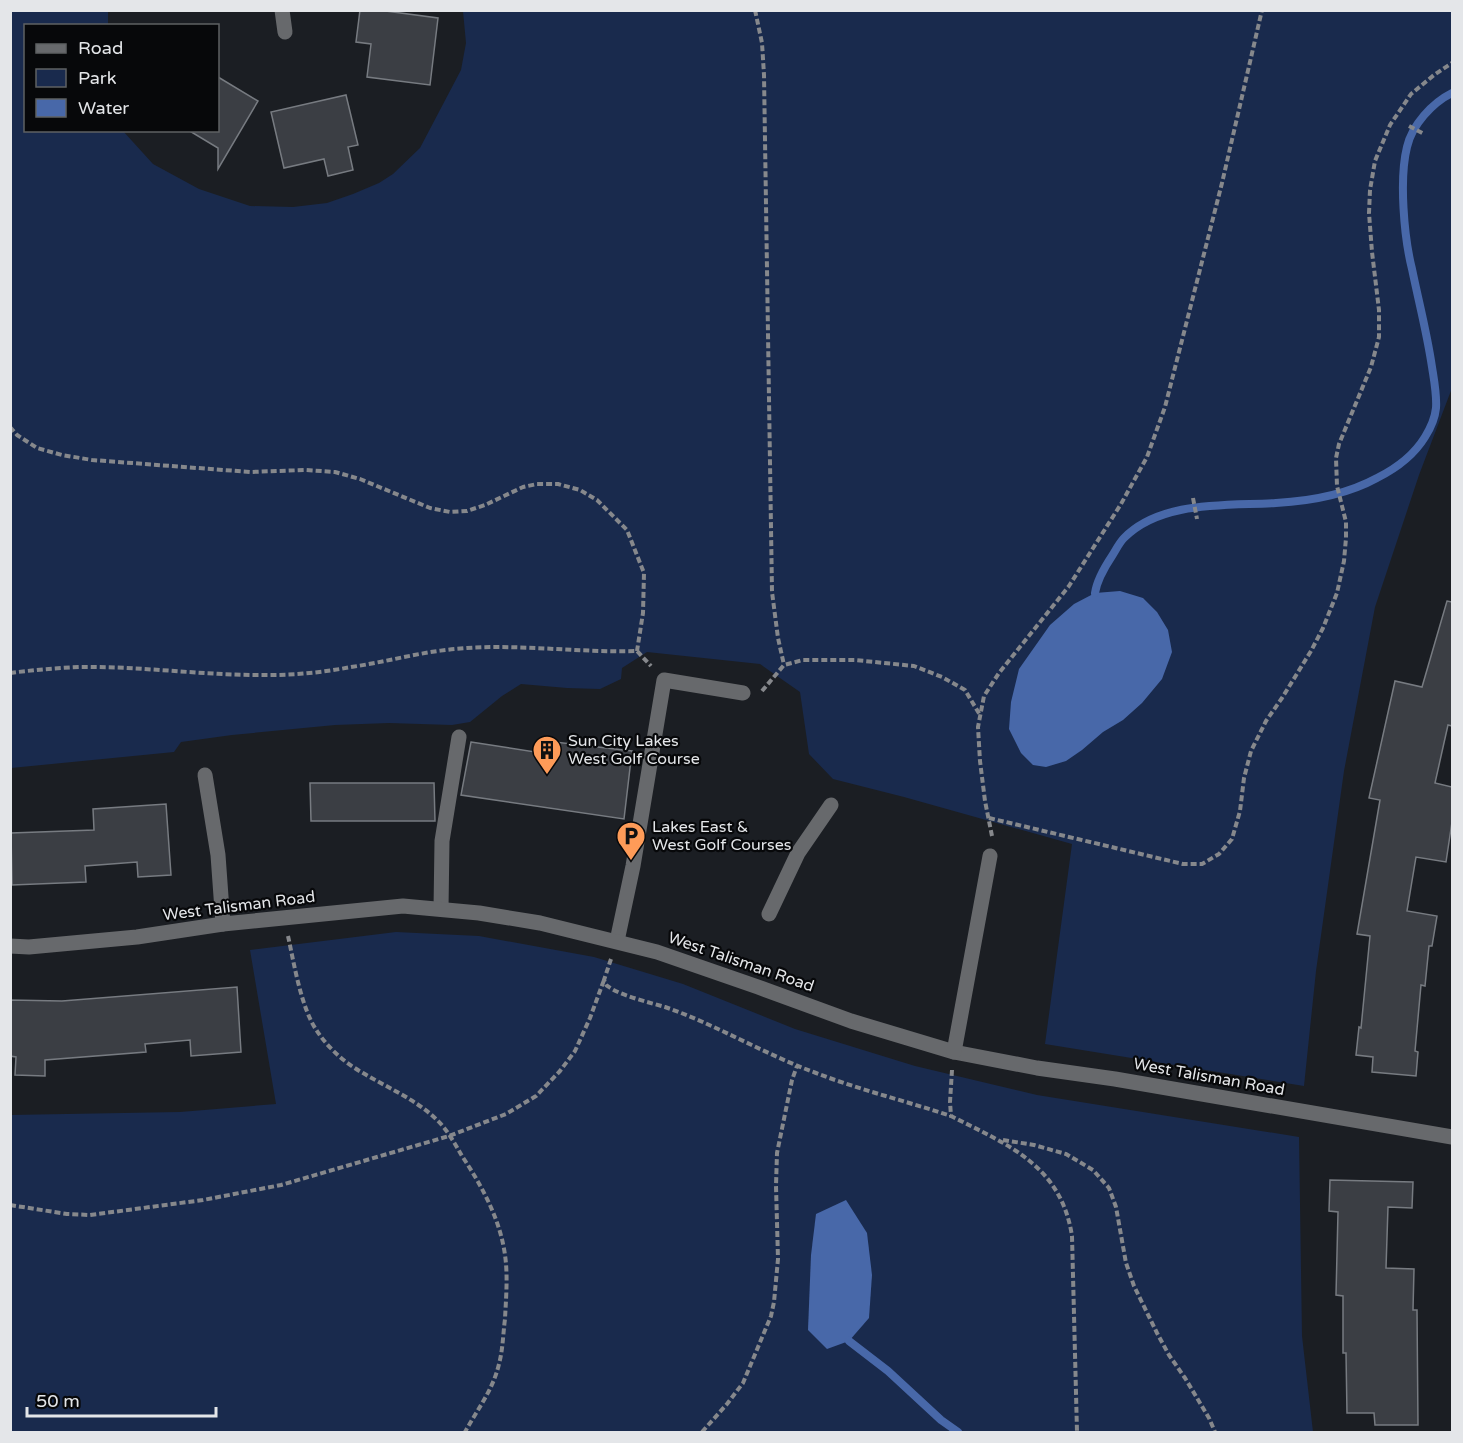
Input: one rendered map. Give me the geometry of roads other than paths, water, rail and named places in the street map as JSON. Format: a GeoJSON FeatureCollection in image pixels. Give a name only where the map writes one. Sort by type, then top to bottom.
{"type":"FeatureCollection","features":[{"type":"Feature","properties":{"kind":"street"},"geometry":{"type":"LineString","coordinates":[[282,10],[285,32]]}},
{"type":"Feature","properties":{"kind":"street"},"geometry":{"type":"LineString","coordinates":[[617,941],[633,866],[663,680],[751,695]]}},
{"type":"Feature","properties":{"kind":"street"},"geometry":{"type":"LineString","coordinates":[[441,909],[442,841],[459,737]]}},
{"type":"Feature","properties":{"kind":"street"},"geometry":{"type":"LineString","coordinates":[[205,775],[219,855],[223,924]]}},
{"type":"Feature","properties":{"kind":"street"},"geometry":{"type":"LineString","coordinates":[[769,914],[798,852],[831,805]]}},
{"type":"Feature","properties":{"kind":"street"},"geometry":{"type":"LineString","coordinates":[[954,1052],[990,856]]}},
{"type":"Feature","properties":{"kind":"street","name":"West Talisman Road"},"geometry":{"type":"LineString","coordinates":[[10,946],[28,947],[137,937],[223,924],[403,906],[479,913],[540,922],[657,952],[852,1021],[954,1052],[1037,1068],[1452,1137]]}},
{"type":"Feature","properties":{"kind":"water"},"geometry":{"type":"Polygon","coordinates":[[[1120,591],[1143,598],[1157,612],[1168,630],[1172,652],[1162,679],[1142,703],[1123,720],[1103,732],[1066,761],[1046,767],[1033,765],[1021,753],[1009,729],[1011,702],[1019,669],[1050,625],[1074,604],[1095,593],[1120,591]]]}},
{"type":"Feature","properties":{"kind":"water"},"geometry":{"type":"Polygon","coordinates":[[[846,1200],[867,1233],[872,1275],[869,1318],[849,1341],[827,1349],[808,1330],[811,1255],[816,1214],[846,1200]]]}},
{"type":"Feature","properties":{"kind":"waterway"},"geometry":{"type":"LineString","coordinates":[[1095,593],[1101,574],[1122,540],[1139,526],[1157,517],[1196,507],[1289,502],[1341,493],[1365,484],[1391,470],[1410,456],[1421,444],[1433,419],[1436,398],[1428,342],[1409,256],[1403,175],[1407,147],[1413,131],[1430,109],[1452,93]]}},
{"type":"Feature","properties":{"kind":"waterway"},"geometry":{"type":"LineString","coordinates":[[849,1341],[888,1371],[941,1420],[958,1432]]}},
{"type":"Feature","properties":{"kind":"place","name":"Sun City Lakes West Golf Course"},"geometry":{"type":"Point","coordinates":[547,776]}},
{"type":"Feature","properties":{"kind":"place","name":"Lakes East & West Golf Courses"},"geometry":{"type":"Point","coordinates":[631,862]}}]}
